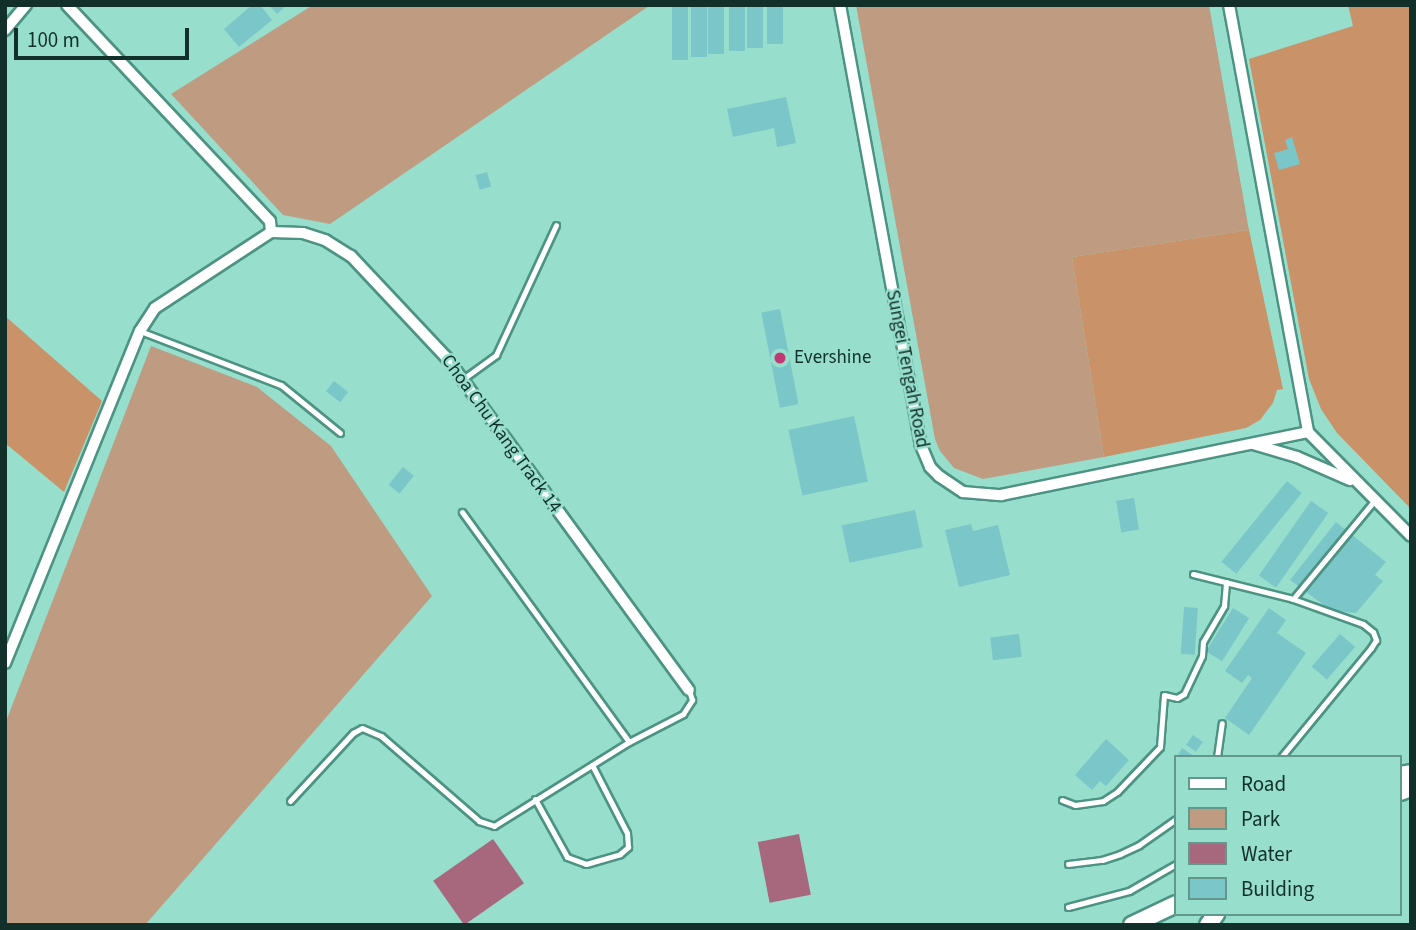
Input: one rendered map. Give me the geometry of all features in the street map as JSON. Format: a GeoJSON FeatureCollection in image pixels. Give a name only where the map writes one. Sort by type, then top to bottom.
{"type":"FeatureCollection","features":[{"type":"Feature","properties":{"kind":"main road"},"geometry":{"type":"LineString","coordinates":[[1132,925],[1174,905]]}},
{"type":"Feature","properties":{"kind":"street"},"geometry":{"type":"LineString","coordinates":[[5,30],[26,5]]}},
{"type":"Feature","properties":{"kind":"street"},"geometry":{"type":"LineString","coordinates":[[5,663],[140,331],[155,308],[271,232],[270,221],[67,5]]}},
{"type":"Feature","properties":{"kind":"street","name":"Sungei Tengah Road"},"geometry":{"type":"LineString","coordinates":[[840,5],[920,443],[930,467],[939,477],[963,492],[1001,495],[1308,432]]}},
{"type":"Feature","properties":{"kind":"street"},"geometry":{"type":"LineString","coordinates":[[1229,5],[1308,432],[1411,536]]}},
{"type":"Feature","properties":{"kind":"street","name":"Choa Chu Kang Track 14"},"geometry":{"type":"LineString","coordinates":[[271,232],[303,233],[325,240],[351,256],[404,310],[464,379],[689,691]]}},
{"type":"Feature","properties":{"kind":"street"},"geometry":{"type":"LineString","coordinates":[[1251,444],[1297,457],[1354,481]]}},
{"type":"Feature","properties":{"kind":"lane"},"geometry":{"type":"LineString","coordinates":[[464,379],[496,355],[556,225]]}},
{"type":"Feature","properties":{"kind":"lane"},"geometry":{"type":"LineString","coordinates":[[140,331],[281,385],[340,433]]}},
{"type":"Feature","properties":{"kind":"lane"},"geometry":{"type":"LineString","coordinates":[[1293,599],[1374,501]]}},
{"type":"Feature","properties":{"kind":"lane"},"geometry":{"type":"LineString","coordinates":[[462,512],[629,742]]}},
{"type":"Feature","properties":{"kind":"lane"},"geometry":{"type":"LineString","coordinates":[[1193,574],[1293,599],[1363,624],[1373,632],[1376,640],[1283,755]]}},
{"type":"Feature","properties":{"kind":"lane"},"geometry":{"type":"LineString","coordinates":[[1062,800],[1081,805],[1103,801],[1117,792],[1155,754],[1163,737],[1164,695],[1177,698],[1184,694],[1202,656],[1203,642],[1224,606],[1226,582]]}},
{"type":"Feature","properties":{"kind":"lane"},"geometry":{"type":"LineString","coordinates":[[290,801],[353,733],[362,728],[381,736],[486,825],[494,826],[629,742],[688,710],[692,700],[689,691]]}},
{"type":"Feature","properties":{"kind":"lane"},"geometry":{"type":"LineString","coordinates":[[1217,755],[1222,723]]}},
{"type":"Feature","properties":{"kind":"lane"},"geometry":{"type":"LineString","coordinates":[[535,799],[567,857],[586,864],[620,854],[628,847],[627,833],[592,765]]}},
{"type":"Feature","properties":{"kind":"lane"},"geometry":{"type":"LineString","coordinates":[[1068,864],[1102,860],[1129,849],[1174,820]]}},
{"type":"Feature","properties":{"kind":"lane"},"geometry":{"type":"LineString","coordinates":[[1068,907],[1129,891],[1174,865]]}},
{"type":"Feature","properties":{"kind":"green space"},"geometry":{"type":"Polygon","coordinates":[[[313,5],[649,6],[330,224],[283,215],[171,94],[313,5]]]}},
{"type":"Feature","properties":{"kind":"green space"},"geometry":{"type":"Polygon","coordinates":[[[856,5],[1209,5],[1249,230],[1072,257],[1104,457],[983,479],[954,468],[940,451],[935,439],[856,5]]]}},
{"type":"Feature","properties":{"kind":"green space"},"geometry":{"type":"Polygon","coordinates":[[[151,346],[257,387],[331,446],[432,596],[145,925],[5,925],[5,724],[151,346]]]}},
{"type":"Feature","properties":{"kind":"shaded area"},"geometry":{"type":"Polygon","coordinates":[[[1348,5],[1411,5],[1411,509],[1337,433],[1321,409],[1309,379],[1249,59],[1353,26],[1348,5]]]}},
{"type":"Feature","properties":{"kind":"shaded area"},"geometry":{"type":"Polygon","coordinates":[[[1249,230],[1283,389],[1277,390],[1273,403],[1260,420],[1246,428],[1104,457],[1072,257],[1249,230]]]}},
{"type":"Feature","properties":{"kind":"shaded area"},"geometry":{"type":"Polygon","coordinates":[[[5,316],[102,401],[64,492],[5,443],[5,316]]]}},
{"type":"Feature","properties":{"kind":"water"},"geometry":{"type":"Polygon","coordinates":[[[799,834],[811,895],[770,903],[758,842],[799,834]]]}},
{"type":"Feature","properties":{"kind":"water"},"geometry":{"type":"Polygon","coordinates":[[[493,839],[524,883],[464,925],[433,881],[493,839]]]}},
{"type":"Feature","properties":{"kind":"building"},"geometry":{"type":"Polygon","coordinates":[[[252,5],[260,5],[272,20],[239,47],[224,29],[252,5]]]}},
{"type":"Feature","properties":{"kind":"building"},"geometry":{"type":"Polygon","coordinates":[[[269,5],[287,5],[277,14],[269,5]]]}},
{"type":"Feature","properties":{"kind":"building"},"geometry":{"type":"Polygon","coordinates":[[[672,5],[688,5],[688,60],[672,60],[672,5]]]}},
{"type":"Feature","properties":{"kind":"building"},"geometry":{"type":"Polygon","coordinates":[[[691,5],[707,5],[707,57],[691,57],[691,5]]]}},
{"type":"Feature","properties":{"kind":"building"},"geometry":{"type":"Polygon","coordinates":[[[708,5],[724,5],[724,54],[708,54],[708,5]]]}},
{"type":"Feature","properties":{"kind":"building"},"geometry":{"type":"Polygon","coordinates":[[[729,5],[745,5],[745,51],[729,51],[729,5]]]}},
{"type":"Feature","properties":{"kind":"building"},"geometry":{"type":"Polygon","coordinates":[[[747,5],[763,5],[763,48],[747,48],[747,5]]]}},
{"type":"Feature","properties":{"kind":"building"},"geometry":{"type":"Polygon","coordinates":[[[767,5],[783,5],[783,44],[767,44],[767,5]]]}},
{"type":"Feature","properties":{"kind":"building"},"geometry":{"type":"Polygon","coordinates":[[[786,97],[796,143],[777,147],[774,128],[733,137],[727,109],[786,97]]]}},
{"type":"Feature","properties":{"kind":"building"},"geometry":{"type":"Polygon","coordinates":[[[1292,137],[1300,164],[1279,170],[1274,153],[1288,149],[1285,140],[1292,137]]]}},
{"type":"Feature","properties":{"kind":"building"},"geometry":{"type":"Polygon","coordinates":[[[487,172],[491,186],[480,190],[475,175],[487,172]]]}},
{"type":"Feature","properties":{"kind":"building","name":"Evershine"},"geometry":{"type":"Polygon","coordinates":[[[780,309],[799,404],[780,408],[761,313],[780,309]]]}},
{"type":"Feature","properties":{"kind":"building"},"geometry":{"type":"Polygon","coordinates":[[[334,381],[348,392],[340,402],[326,391],[334,381]]]}},
{"type":"Feature","properties":{"kind":"building"},"geometry":{"type":"Polygon","coordinates":[[[854,416],[868,482],[802,495],[788,430],[854,416]]]}},
{"type":"Feature","properties":{"kind":"building"},"geometry":{"type":"Polygon","coordinates":[[[403,467],[414,476],[399,494],[389,485],[403,467]]]}},
{"type":"Feature","properties":{"kind":"building"},"geometry":{"type":"Polygon","coordinates":[[[1287,481],[1302,493],[1236,574],[1222,562],[1287,481]]]}},
{"type":"Feature","properties":{"kind":"building"},"geometry":{"type":"Polygon","coordinates":[[[1134,498],[1139,530],[1121,532],[1116,501],[1134,498]]]}},
{"type":"Feature","properties":{"kind":"building"},"geometry":{"type":"Polygon","coordinates":[[[1311,501],[1328,513],[1276,588],[1259,576],[1311,501]]]}},
{"type":"Feature","properties":{"kind":"building"},"geometry":{"type":"Polygon","coordinates":[[[915,510],[923,547],[850,563],[842,526],[915,510]]]}},
{"type":"Feature","properties":{"kind":"building"},"geometry":{"type":"Polygon","coordinates":[[[1336,522],[1386,562],[1375,575],[1383,581],[1356,613],[1332,611],[1290,580],[1336,522]]]}},
{"type":"Feature","properties":{"kind":"building"},"geometry":{"type":"Polygon","coordinates":[[[971,524],[973,531],[998,525],[1010,575],[959,587],[945,530],[971,524]]]}},
{"type":"Feature","properties":{"kind":"building"},"geometry":{"type":"Polygon","coordinates":[[[1184,607],[1198,608],[1195,655],[1181,654],[1184,607]]]}},
{"type":"Feature","properties":{"kind":"building"},"geometry":{"type":"Polygon","coordinates":[[[1233,608],[1249,618],[1222,661],[1206,651],[1233,608]]]}},
{"type":"Feature","properties":{"kind":"building"},"geometry":{"type":"Polygon","coordinates":[[[1269,608],[1286,620],[1277,633],[1306,653],[1249,735],[1225,718],[1252,678],[1248,675],[1242,683],[1225,671],[1269,608]]]}},
{"type":"Feature","properties":{"kind":"building"},"geometry":{"type":"Polygon","coordinates":[[[1019,634],[1022,657],[993,660],[990,638],[1019,634]]]}},
{"type":"Feature","properties":{"kind":"building"},"geometry":{"type":"Polygon","coordinates":[[[1340,634],[1355,647],[1327,680],[1312,666],[1340,634]]]}},
{"type":"Feature","properties":{"kind":"building"},"geometry":{"type":"Polygon","coordinates":[[[1193,735],[1203,742],[1196,752],[1186,745],[1193,735]]]}},
{"type":"Feature","properties":{"kind":"building"},"geometry":{"type":"Polygon","coordinates":[[[1106,739],[1129,760],[1106,786],[1100,781],[1092,790],[1075,775],[1106,739]]]}},
{"type":"Feature","properties":{"kind":"building"},"geometry":{"type":"Polygon","coordinates":[[[1182,748],[1192,755],[1178,755],[1182,748]]]}},
{"type":"Feature","properties":{"kind":"place","name":"Evershine"},"geometry":{"type":"Point","coordinates":[780,358]}}]}
